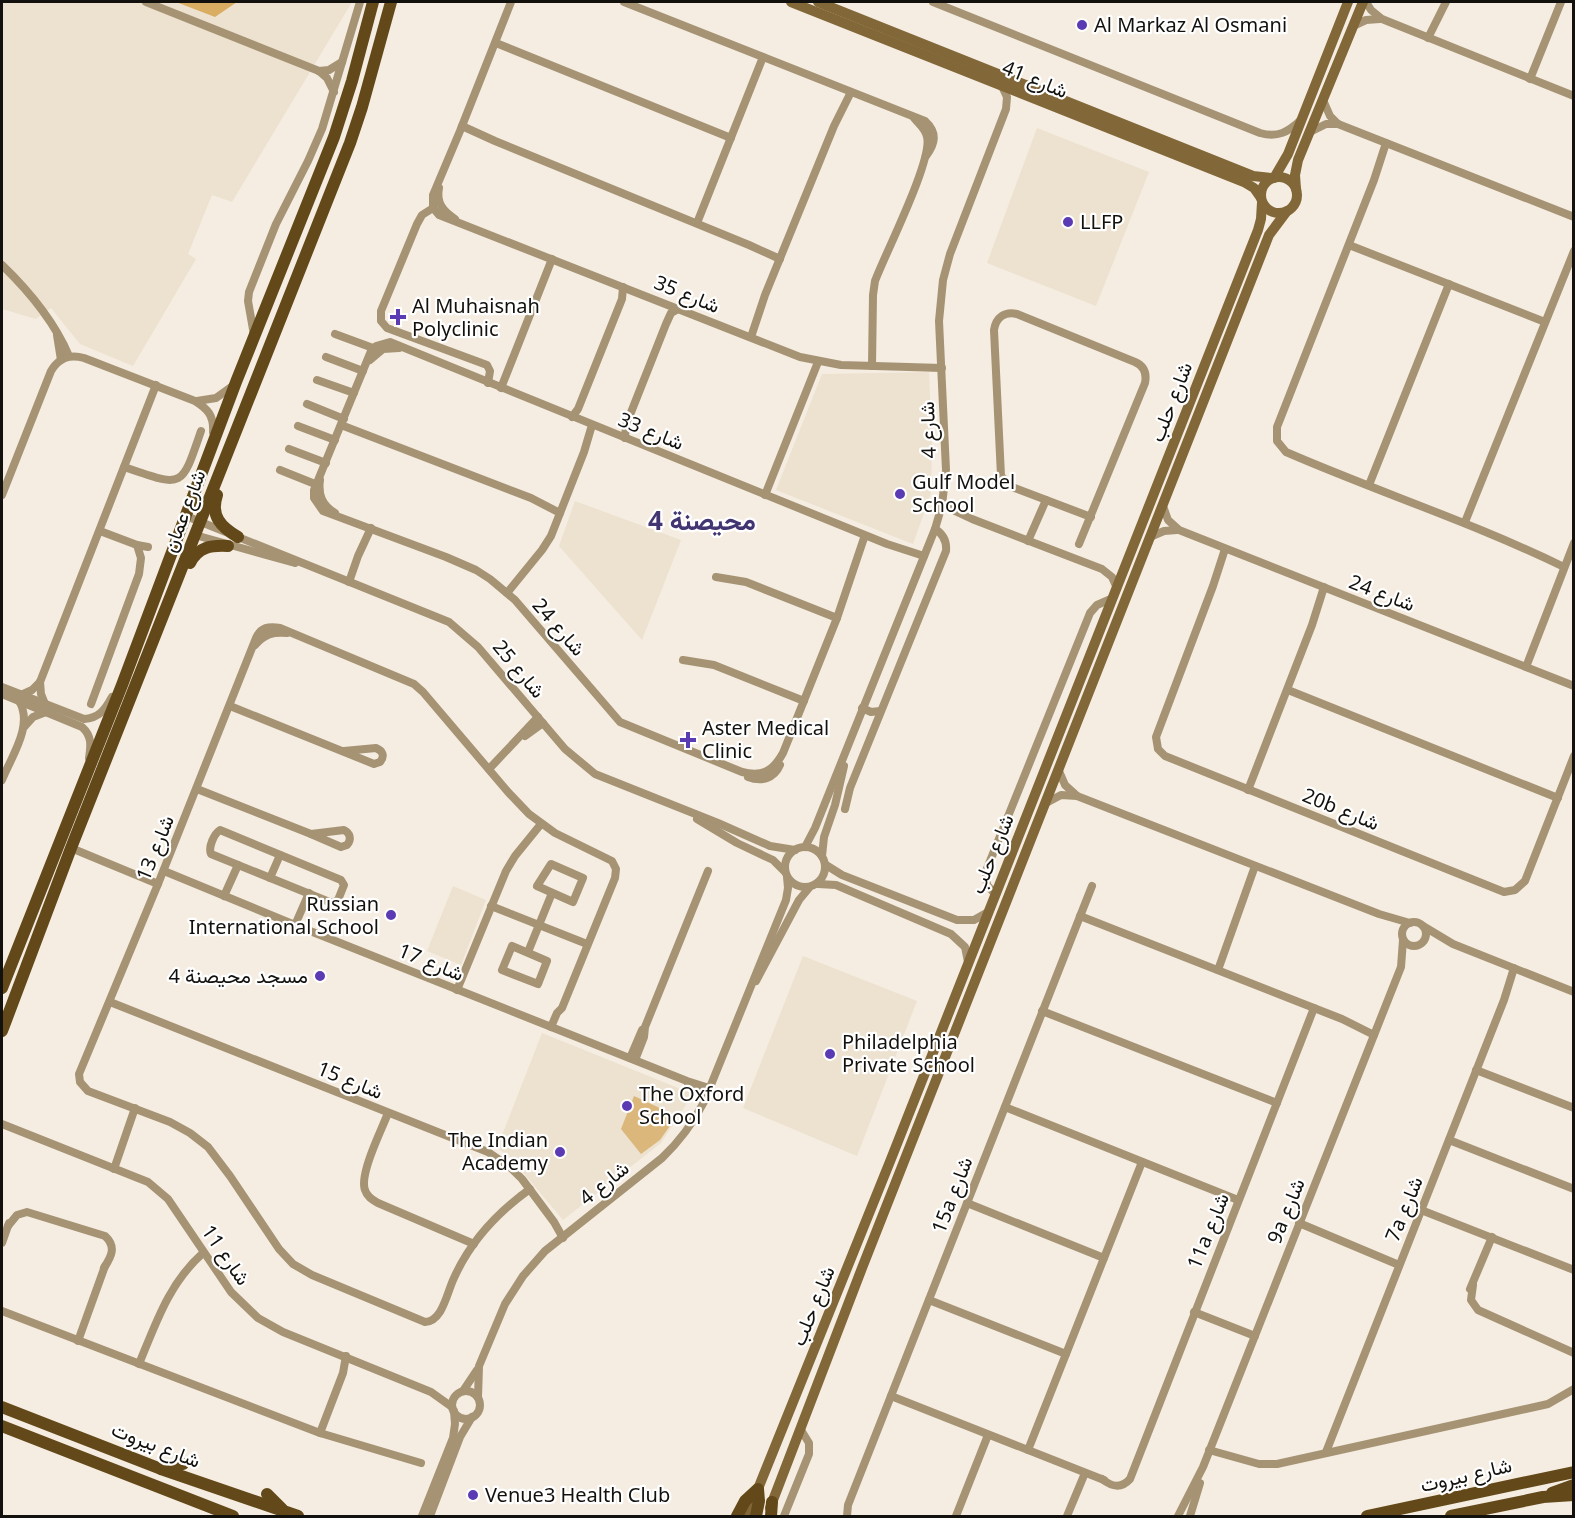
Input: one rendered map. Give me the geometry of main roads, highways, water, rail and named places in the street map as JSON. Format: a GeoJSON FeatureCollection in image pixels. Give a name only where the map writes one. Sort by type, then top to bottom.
{"type":"FeatureCollection","features":[{"type":"Feature","properties":{"kind":"main road","name":"شارع عمان"},"geometry":{"type":"LineString","coordinates":[[2,1031],[71,848],[195,535],[192,526],[193,519],[212,448],[334,137],[373,2]]}},
{"type":"Feature","properties":{"kind":"main road","name":"شارع عمان"},"geometry":{"type":"LineString","coordinates":[[2,988],[122,685],[193,519],[226,454],[350,143],[391,2]]}},
{"type":"Feature","properties":{"kind":"main road"},"geometry":{"type":"LineString","coordinates":[[193,519],[277,304],[293,242]]}},
{"type":"Feature","properties":{"kind":"main road"},"geometry":{"type":"LineString","coordinates":[[172,596],[180,586],[198,551],[233,541],[221,525],[214,510],[225,470],[226,454]]}},
{"type":"Feature","properties":{"kind":"main road","name":"شارع بيروت"},"geometry":{"type":"LineString","coordinates":[[5,1410],[298,1516]]}},
{"type":"Feature","properties":{"kind":"main road","name":"شارع بيروت"},"geometry":{"type":"LineString","coordinates":[[2,1426],[233,1516]]}},
{"type":"Feature","properties":{"kind":"main road"},"geometry":{"type":"LineString","coordinates":[[161,1468],[183,1464]]}},
{"type":"Feature","properties":{"kind":"main road","name":"شارع بيروت"},"geometry":{"type":"LineString","coordinates":[[1367,1516],[1574,1472]]}},
{"type":"Feature","properties":{"kind":"main road"},"geometry":{"type":"LineString","coordinates":[[1543,1497],[1574,1485]]}},
{"type":"Feature","properties":{"kind":"main road"},"geometry":{"type":"LineString","coordinates":[[737,1516],[745,1501],[758,1489],[759,1507],[756,1516]]}},
{"type":"Feature","properties":{"kind":"main road"},"geometry":{"type":"LineString","coordinates":[[267,1494],[285,1512]]}},
{"type":"Feature","properties":{"kind":"main road","name":"شارع بيروت"},"geometry":{"type":"LineString","coordinates":[[1451,1516],[1543,1497],[1574,1494]]}},
{"type":"Feature","properties":{"kind":"main road"},"geometry":{"type":"LineString","coordinates":[[771,1516],[772,1502]]}},
{"type":"Feature","properties":{"kind":"place","name":"Al Markaz Al Osmani"},"geometry":{"type":"Point","coordinates":[1082,25]}},
{"type":"Feature","properties":{"kind":"place","name":"LLFP"},"geometry":{"type":"Point","coordinates":[1068,222]}},
{"type":"Feature","properties":{"kind":"place","name":"Al Muhaisnah Polyclinic"},"geometry":{"type":"Point","coordinates":[398,317]}},
{"type":"Feature","properties":{"kind":"place","name":"Gulf Model School"},"geometry":{"type":"Point","coordinates":[900,494]}},
{"type":"Feature","properties":{"kind":"place","name":"Aster Medical Clinic"},"geometry":{"type":"Point","coordinates":[688,740]}},
{"type":"Feature","properties":{"kind":"place","name":"Russian International School"},"geometry":{"type":"Point","coordinates":[391,915]}},
{"type":"Feature","properties":{"kind":"place","name":"مسجد محيصنة 4"},"geometry":{"type":"Point","coordinates":[320,976]}},
{"type":"Feature","properties":{"kind":"place","name":"Philadelphia Private School"},"geometry":{"type":"Point","coordinates":[830,1054]}},
{"type":"Feature","properties":{"kind":"place","name":"The Oxford School"},"geometry":{"type":"Point","coordinates":[627,1106]}},
{"type":"Feature","properties":{"kind":"place","name":"The Indian Academy"},"geometry":{"type":"Point","coordinates":[560,1152]}},
{"type":"Feature","properties":{"kind":"place","name":"Venue3 Health Club"},"geometry":{"type":"Point","coordinates":[473,1495]}},
{"type":"Feature","properties":{"kind":"district","name":"محيصنة 4"},"geometry":{"type":"Point","coordinates":[702,521]}}]}
